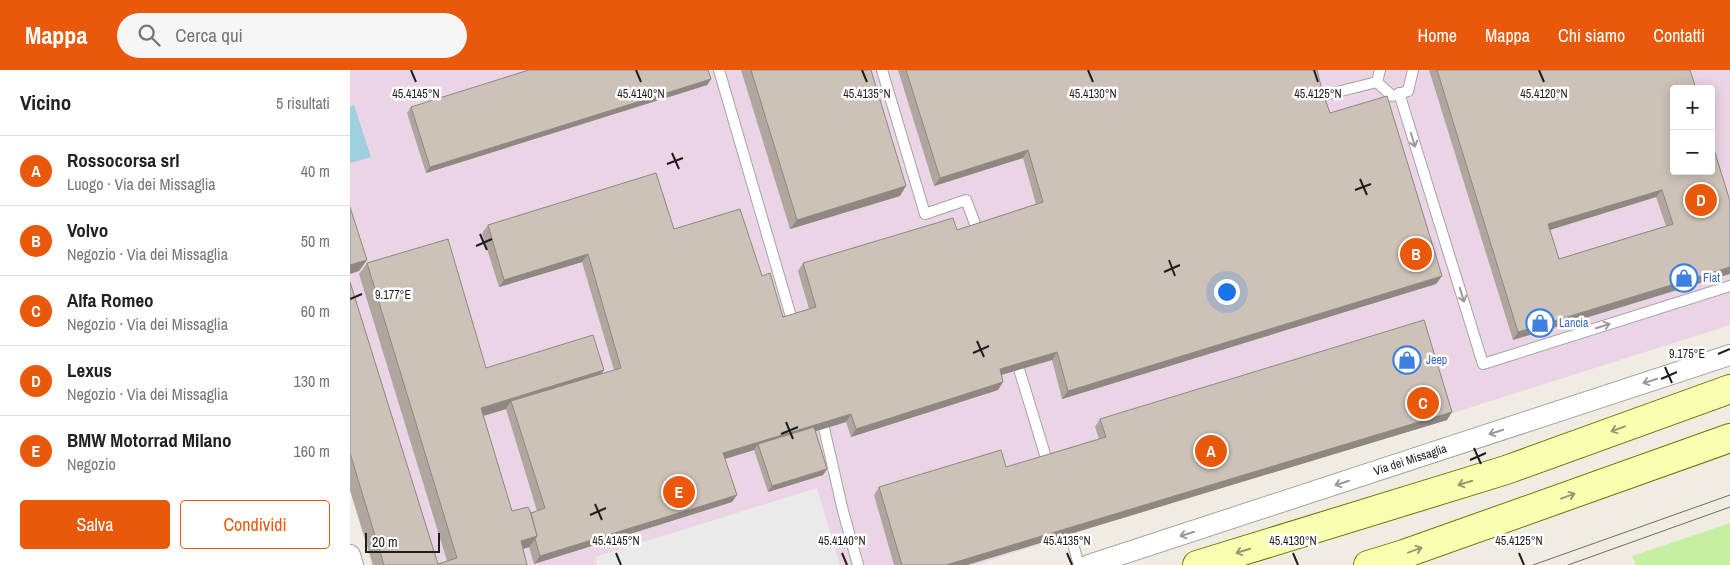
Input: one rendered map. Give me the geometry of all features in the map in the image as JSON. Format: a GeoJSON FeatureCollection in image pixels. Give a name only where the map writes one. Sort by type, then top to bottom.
{"type":"FeatureCollection","features":[{"type":"Feature","properties":{"kind":"main road"},"geometry":{"type":"LineString","coordinates":[[1197,565],[1506,470],[1730,389]]}},
{"type":"Feature","properties":{"kind":"main road"},"geometry":{"type":"LineString","coordinates":[[1368,565],[1414,551],[1730,438]]}},
{"type":"Feature","properties":{"kind":"street","name":"Via dei Missaglia"},"geometry":{"type":"LineString","coordinates":[[1096,564],[1730,355]]}},
{"type":"Feature","properties":{"kind":"street"},"geometry":{"type":"LineString","coordinates":[[350,555],[353,565]]}},
{"type":"Feature","properties":{"kind":"lane"},"geometry":{"type":"LineString","coordinates":[[719,70],[792,320]]}},
{"type":"Feature","properties":{"kind":"lane"},"geometry":{"type":"LineString","coordinates":[[882,70],[925,214],[966,200],[977,229]]}},
{"type":"Feature","properties":{"kind":"lane"},"geometry":{"type":"LineString","coordinates":[[1377,82],[1380,70]]}},
{"type":"Feature","properties":{"kind":"lane"},"geometry":{"type":"LineString","coordinates":[[1377,82],[1392,96],[1408,90],[1413,70]]}},
{"type":"Feature","properties":{"kind":"lane"},"geometry":{"type":"LineString","coordinates":[[1317,97],[1377,82]]}},
{"type":"Feature","properties":{"kind":"lane"},"geometry":{"type":"LineString","coordinates":[[1399,93],[1483,364],[1730,286]]}},
{"type":"Feature","properties":{"kind":"lane"},"geometry":{"type":"LineString","coordinates":[[1019,369],[1047,461]]}},
{"type":"Feature","properties":{"kind":"lane"},"geometry":{"type":"LineString","coordinates":[[824,428],[843,511],[858,565]]}},
{"type":"Feature","properties":{"kind":"lane"},"geometry":{"type":"LineString","coordinates":[[1070,534],[1079,565]]}},
{"type":"Feature","properties":{"kind":"shaded area"},"geometry":{"type":"Polygon","coordinates":[[[350,70],[1730,70],[1730,325],[975,565],[372,565],[350,492],[350,70]]]}},
{"type":"Feature","properties":{"kind":"shaded area"},"geometry":{"type":"Polygon","coordinates":[[[817,488],[840,565],[597,565],[595,557],[817,488]]]}},
{"type":"Feature","properties":{"kind":"green space"},"geometry":{"type":"Polygon","coordinates":[[[1730,523],[1730,565],[1636,565],[1632,556],[1730,523]]]}},
{"type":"Feature","properties":{"kind":"water"},"geometry":{"type":"Polygon","coordinates":[[[354,105],[371,157],[350,163],[350,107],[354,105]]]}},
{"type":"Feature","properties":{"kind":"building"},"geometry":{"type":"Polygon","coordinates":[[[529,70],[708,70],[711,79],[430,167],[411,107],[529,70]]]}},
{"type":"Feature","properties":{"kind":"building"},"geometry":{"type":"Polygon","coordinates":[[[751,70],[871,70],[906,186],[797,220],[751,70]]]}},
{"type":"Feature","properties":{"kind":"building"},"geometry":{"type":"Polygon","coordinates":[[[906,70],[1317,70],[1330,113],[1387,96],[1442,276],[1068,391],[1057,352],[1000,369],[1003,382],[856,429],[851,414],[723,453],[737,495],[540,556],[531,513],[545,508],[511,401],[621,368],[588,254],[504,280],[488,225],[656,173],[674,229],[740,209],[762,276],[770,273],[783,317],[816,307],[803,263],[953,218],[957,230],[1043,202],[1028,150],[940,178],[906,70]]]}},
{"type":"Feature","properties":{"kind":"building"},"geometry":{"type":"Polygon","coordinates":[[[1437,70],[1690,70],[1695,85],[1670,85],[1670,175],[1715,175],[1715,153],[1730,201],[1730,267],[1518,332],[1437,70]],[[1662,190],[1548,224],[1559,259],[1673,224],[1662,190]]]}},
{"type":"Feature","properties":{"kind":"building"},"geometry":{"type":"Polygon","coordinates":[[[350,207],[367,260],[350,265],[350,207]]]}},
{"type":"Feature","properties":{"kind":"building"},"geometry":{"type":"Polygon","coordinates":[[[448,239],[486,368],[593,335],[604,370],[481,408],[512,511],[528,507],[530,511],[537,536],[521,541],[527,565],[384,565],[350,453],[350,282],[438,564],[457,558],[367,263],[448,239]]]}},
{"type":"Feature","properties":{"kind":"building"},"geometry":{"type":"Polygon","coordinates":[[[1424,320],[1452,412],[946,565],[902,565],[879,487],[1001,450],[1006,467],[1106,437],[1100,419],[1424,320]]]}},
{"type":"Feature","properties":{"kind":"building"},"geometry":{"type":"Polygon","coordinates":[[[814,427],[827,469],[772,486],[758,444],[814,427]]]}},
{"type":"Feature","properties":{"kind":"tram line"},"geometry":{"type":"LineString","coordinates":[[1533,565],[1730,495]]}},
{"type":"Feature","properties":{"kind":"tram line"},"geometry":{"type":"LineString","coordinates":[[1568,565],[1730,507]]}},
{"type":"Feature","properties":{"kind":"place","name":"Lexus"},"geometry":{"type":"Point","coordinates":[1701,200]}},
{"type":"Feature","properties":{"kind":"place","name":"Volvo"},"geometry":{"type":"Point","coordinates":[1416,254]}},
{"type":"Feature","properties":{"kind":"place","name":"Fiat"},"geometry":{"type":"Point","coordinates":[1684,278]}},
{"type":"Feature","properties":{"kind":"place","name":"Lancia"},"geometry":{"type":"Point","coordinates":[1540,323]}},
{"type":"Feature","properties":{"kind":"place","name":"Jeep"},"geometry":{"type":"Point","coordinates":[1407,360]}},
{"type":"Feature","properties":{"kind":"place","name":"Alfa Romeo"},"geometry":{"type":"Point","coordinates":[1423,403]}},
{"type":"Feature","properties":{"kind":"place","name":"Rossocorsa srl"},"geometry":{"type":"Point","coordinates":[1211,451]}},
{"type":"Feature","properties":{"kind":"place","name":"BMW Motorrad Milano"},"geometry":{"type":"Point","coordinates":[679,492]}}]}
